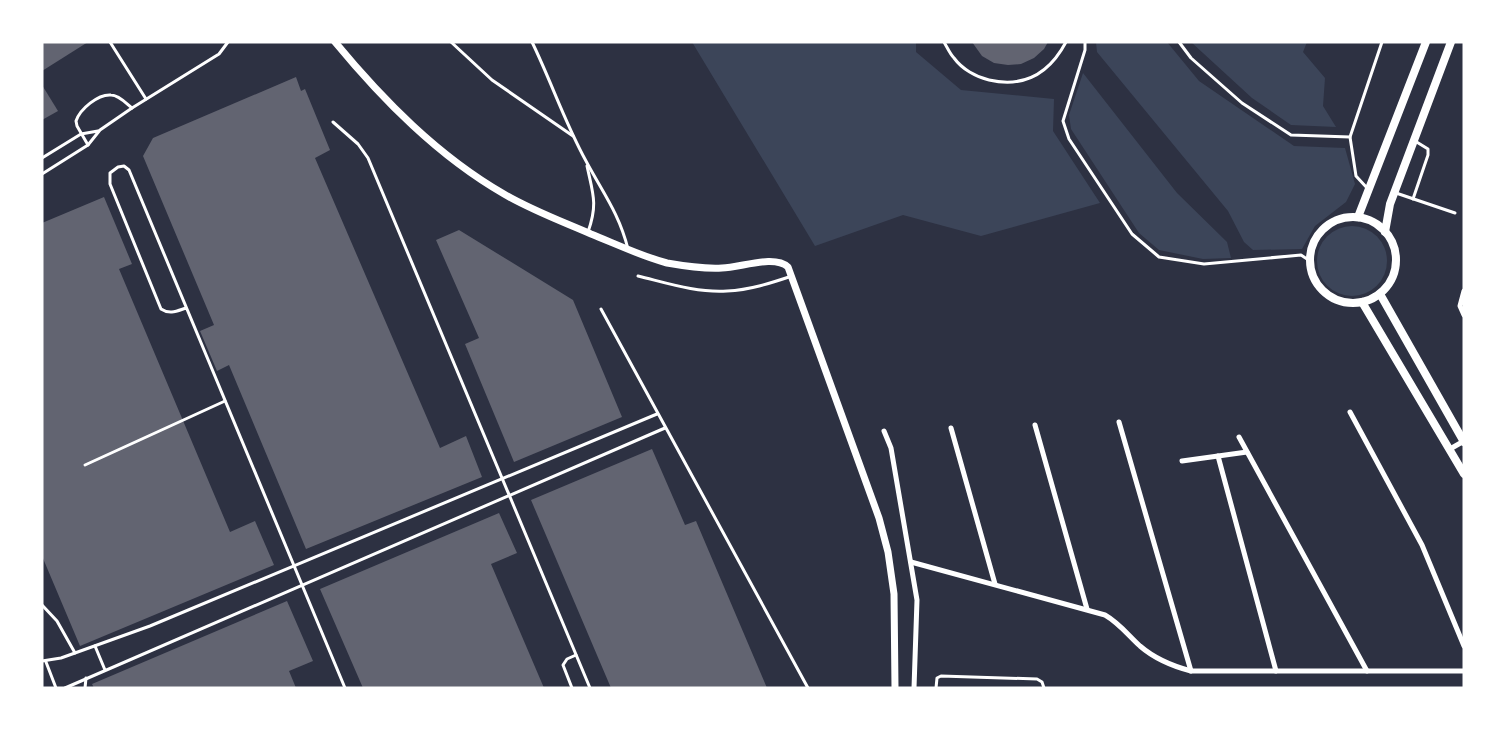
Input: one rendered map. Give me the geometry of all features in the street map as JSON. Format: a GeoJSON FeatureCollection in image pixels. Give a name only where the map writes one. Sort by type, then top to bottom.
{"type":"FeatureCollection","features":[{"type":"Feature","properties":{"kind":"main road"},"geometry":{"type":"LineString","coordinates":[[1358,217],[1426,42]]}},
{"type":"Feature","properties":{"kind":"main road"},"geometry":{"type":"LineString","coordinates":[[1385,232],[1394,192],[1451,42]]}},
{"type":"Feature","properties":{"kind":"main road"},"geometry":{"type":"LineString","coordinates":[[1358,217],[1378,225],[1385,232],[1392,243],[1395,268],[1391,280],[1380,294],[1362,302],[1349,303],[1337,300],[1326,293],[1312,273],[1310,261],[1312,248],[1325,227],[1336,220],[1358,217]]}},
{"type":"Feature","properties":{"kind":"main road"},"geometry":{"type":"LineString","coordinates":[[1380,294],[1464,441]]}},
{"type":"Feature","properties":{"kind":"main road"},"geometry":{"type":"LineString","coordinates":[[1362,302],[1450,449],[1462,464],[1464,474]]}},
{"type":"Feature","properties":{"kind":"street"},"geometry":{"type":"LineString","coordinates":[[335,42],[392,105],[463,166],[503,194],[539,213],[628,250],[668,263],[721,269],[782,261],[788,267],[879,518],[888,552],[894,594],[895,688]]}},
{"type":"Feature","properties":{"kind":"street"},"geometry":{"type":"LineString","coordinates":[[1464,291],[1460,306],[1464,315]]}},
{"type":"Feature","properties":{"kind":"street"},"geometry":{"type":"LineString","coordinates":[[1350,412],[1422,545],[1464,646]]}},
{"type":"Feature","properties":{"kind":"street"},"geometry":{"type":"LineString","coordinates":[[1119,422],[1191,670]]}},
{"type":"Feature","properties":{"kind":"street"},"geometry":{"type":"LineString","coordinates":[[1035,425],[1087,609]]}},
{"type":"Feature","properties":{"kind":"street"},"geometry":{"type":"LineString","coordinates":[[951,428],[995,584]]}},
{"type":"Feature","properties":{"kind":"street"},"geometry":{"type":"LineString","coordinates":[[884,431],[891,448],[917,600],[914,688]]}},
{"type":"Feature","properties":{"kind":"street"},"geometry":{"type":"LineString","coordinates":[[1239,436],[1366,670]]}},
{"type":"Feature","properties":{"kind":"street"},"geometry":{"type":"LineString","coordinates":[[1450,449],[1464,441]]}},
{"type":"Feature","properties":{"kind":"street"},"geometry":{"type":"LineString","coordinates":[[1182,461],[1247,452]]}},
{"type":"Feature","properties":{"kind":"street"},"geometry":{"type":"LineString","coordinates":[[1218,456],[1276,670]]}},
{"type":"Feature","properties":{"kind":"street"},"geometry":{"type":"LineString","coordinates":[[911,562],[1087,609],[1114,621],[1152,655],[1173,666],[1191,670],[1464,671]]}},
{"type":"Feature","properties":{"kind":"lane"},"geometry":{"type":"LineString","coordinates":[[110,42],[146,99]]}},
{"type":"Feature","properties":{"kind":"lane"},"geometry":{"type":"LineString","coordinates":[[42,174],[88,145],[100,130],[132,108],[219,54],[228,42]]}},
{"type":"Feature","properties":{"kind":"lane"},"geometry":{"type":"LineString","coordinates":[[451,42],[492,80],[574,136]]}},
{"type":"Feature","properties":{"kind":"lane"},"geometry":{"type":"LineString","coordinates":[[532,42],[586,161],[622,226],[628,250]]}},
{"type":"Feature","properties":{"kind":"lane"},"geometry":{"type":"LineString","coordinates":[[944,42],[954,60],[976,77],[1005,83],[1026,80],[1045,70],[1060,53],[1066,42]]}},
{"type":"Feature","properties":{"kind":"lane"},"geometry":{"type":"LineString","coordinates":[[1085,42],[1085,51],[1063,121],[1069,139],[1132,234],[1159,257],[1204,264],[1301,255],[1310,261]]}},
{"type":"Feature","properties":{"kind":"lane"},"geometry":{"type":"LineString","coordinates":[[1179,42],[1191,58],[1242,103],[1291,135],[1350,137]]}},
{"type":"Feature","properties":{"kind":"lane"},"geometry":{"type":"LineString","coordinates":[[1370,191],[1356,176],[1350,137],[1382,42]]}},
{"type":"Feature","properties":{"kind":"lane"},"geometry":{"type":"LineString","coordinates":[[88,145],[76,121],[83,109],[102,97],[111,95],[119,97],[132,108]]}},
{"type":"Feature","properties":{"kind":"lane"},"geometry":{"type":"LineString","coordinates":[[333,122],[358,144],[368,158],[590,688]]}},
{"type":"Feature","properties":{"kind":"lane"},"geometry":{"type":"LineString","coordinates":[[42,158],[81,134],[100,130]]}},
{"type":"Feature","properties":{"kind":"lane"},"geometry":{"type":"LineString","coordinates":[[1413,199],[1428,155],[1428,149],[1423,144],[1414,141]]}},
{"type":"Feature","properties":{"kind":"lane"},"geometry":{"type":"LineString","coordinates":[[586,161],[595,202],[594,216],[588,233]]}},
{"type":"Feature","properties":{"kind":"lane"},"geometry":{"type":"LineString","coordinates":[[186,308],[172,312],[161,309],[110,184],[110,173],[118,167],[124,166],[129,170],[345,688]]}},
{"type":"Feature","properties":{"kind":"lane"},"geometry":{"type":"LineString","coordinates":[[1394,192],[1455,213]]}},
{"type":"Feature","properties":{"kind":"lane"},"geometry":{"type":"LineString","coordinates":[[638,276],[684,286],[728,291],[751,288],[792,276]]}},
{"type":"Feature","properties":{"kind":"lane"},"geometry":{"type":"LineString","coordinates":[[601,309],[808,688]]}},
{"type":"Feature","properties":{"kind":"lane"},"geometry":{"type":"LineString","coordinates":[[85,465],[225,401]]}},
{"type":"Feature","properties":{"kind":"lane"},"geometry":{"type":"LineString","coordinates":[[56,688],[44,662],[150,626],[657,414]]}},
{"type":"Feature","properties":{"kind":"lane"},"geometry":{"type":"LineString","coordinates":[[65,688],[665,428]]}},
{"type":"Feature","properties":{"kind":"lane"},"geometry":{"type":"LineString","coordinates":[[42,605],[57,621],[75,653]]}},
{"type":"Feature","properties":{"kind":"lane"},"geometry":{"type":"LineString","coordinates":[[95,646],[105,670]]}},
{"type":"Feature","properties":{"kind":"lane"},"geometry":{"type":"LineString","coordinates":[[572,688],[563,665],[567,658],[576,655]]}},
{"type":"Feature","properties":{"kind":"lane"},"geometry":{"type":"LineString","coordinates":[[936,688],[937,678],[941,676],[1037,679],[1042,682],[1044,688]]}},
{"type":"Feature","properties":{"kind":"lane"},"geometry":{"type":"LineString","coordinates":[[86,678],[86,688]]}},
{"type":"Feature","properties":{"kind":"shaded area"},"geometry":{"type":"Polygon","coordinates":[[[692,42],[916,42],[916,52],[961,90],[1054,99],[1053,131],[1100,203],[981,236],[903,215],[815,246],[692,42]]]}},
{"type":"Feature","properties":{"kind":"shaded area"},"geometry":{"type":"Polygon","coordinates":[[[1096,42],[1167,42],[1199,81],[1294,146],[1345,148],[1355,184],[1346,202],[1315,226],[1302,249],[1253,250],[1244,242],[1228,211],[1097,52],[1096,42]]]}},
{"type":"Feature","properties":{"kind":"shaded area"},"geometry":{"type":"Polygon","coordinates":[[[1191,42],[1307,42],[1303,52],[1325,78],[1323,106],[1336,127],[1291,125],[1252,98],[1191,42]]]}},
{"type":"Feature","properties":{"kind":"shaded area"},"geometry":{"type":"Polygon","coordinates":[[[1083,73],[1177,193],[1227,242],[1231,258],[1203,259],[1159,250],[1139,233],[1071,129],[1069,115],[1083,73]]]}},
{"type":"Feature","properties":{"kind":"shaded area"},"geometry":{"type":"Polygon","coordinates":[[[1359,226],[1372,232],[1381,241],[1385,247],[1387,261],[1385,275],[1377,286],[1366,294],[1345,296],[1327,286],[1319,275],[1317,254],[1327,236],[1338,228],[1359,226]]]}},
{"type":"Feature","properties":{"kind":"building"},"geometry":{"type":"Polygon","coordinates":[[[42,42],[88,42],[42,71],[42,42]]]}},
{"type":"Feature","properties":{"kind":"building"},"geometry":{"type":"Polygon","coordinates":[[[972,42],[1048,42],[1034,58],[1021,64],[1008,65],[994,63],[982,56],[972,42]]]}},
{"type":"Feature","properties":{"kind":"building"},"geometry":{"type":"Polygon","coordinates":[[[296,77],[301,91],[305,89],[330,150],[315,158],[440,448],[466,436],[482,477],[306,549],[229,365],[217,371],[200,331],[214,325],[143,156],[153,138],[296,77]]]}},
{"type":"Feature","properties":{"kind":"building"},"geometry":{"type":"Polygon","coordinates":[[[42,85],[58,111],[42,120],[42,85]]]}},
{"type":"Feature","properties":{"kind":"building"},"geometry":{"type":"Polygon","coordinates":[[[104,197],[132,264],[119,269],[230,532],[255,521],[274,565],[80,646],[42,556],[42,223],[104,197]]]}},
{"type":"Feature","properties":{"kind":"building"},"geometry":{"type":"Polygon","coordinates":[[[459,230],[573,300],[622,417],[514,462],[465,344],[479,338],[436,240],[459,230]]]}},
{"type":"Feature","properties":{"kind":"building"},"geometry":{"type":"Polygon","coordinates":[[[652,449],[685,525],[696,521],[767,688],[611,688],[531,500],[652,449]]]}},
{"type":"Feature","properties":{"kind":"building"},"geometry":{"type":"Polygon","coordinates":[[[499,513],[517,553],[491,564],[544,688],[363,688],[320,589],[499,513]]]}},
{"type":"Feature","properties":{"kind":"building"},"geometry":{"type":"Polygon","coordinates":[[[287,601],[313,661],[289,671],[296,688],[94,688],[92,684],[287,601]]]}}]}
